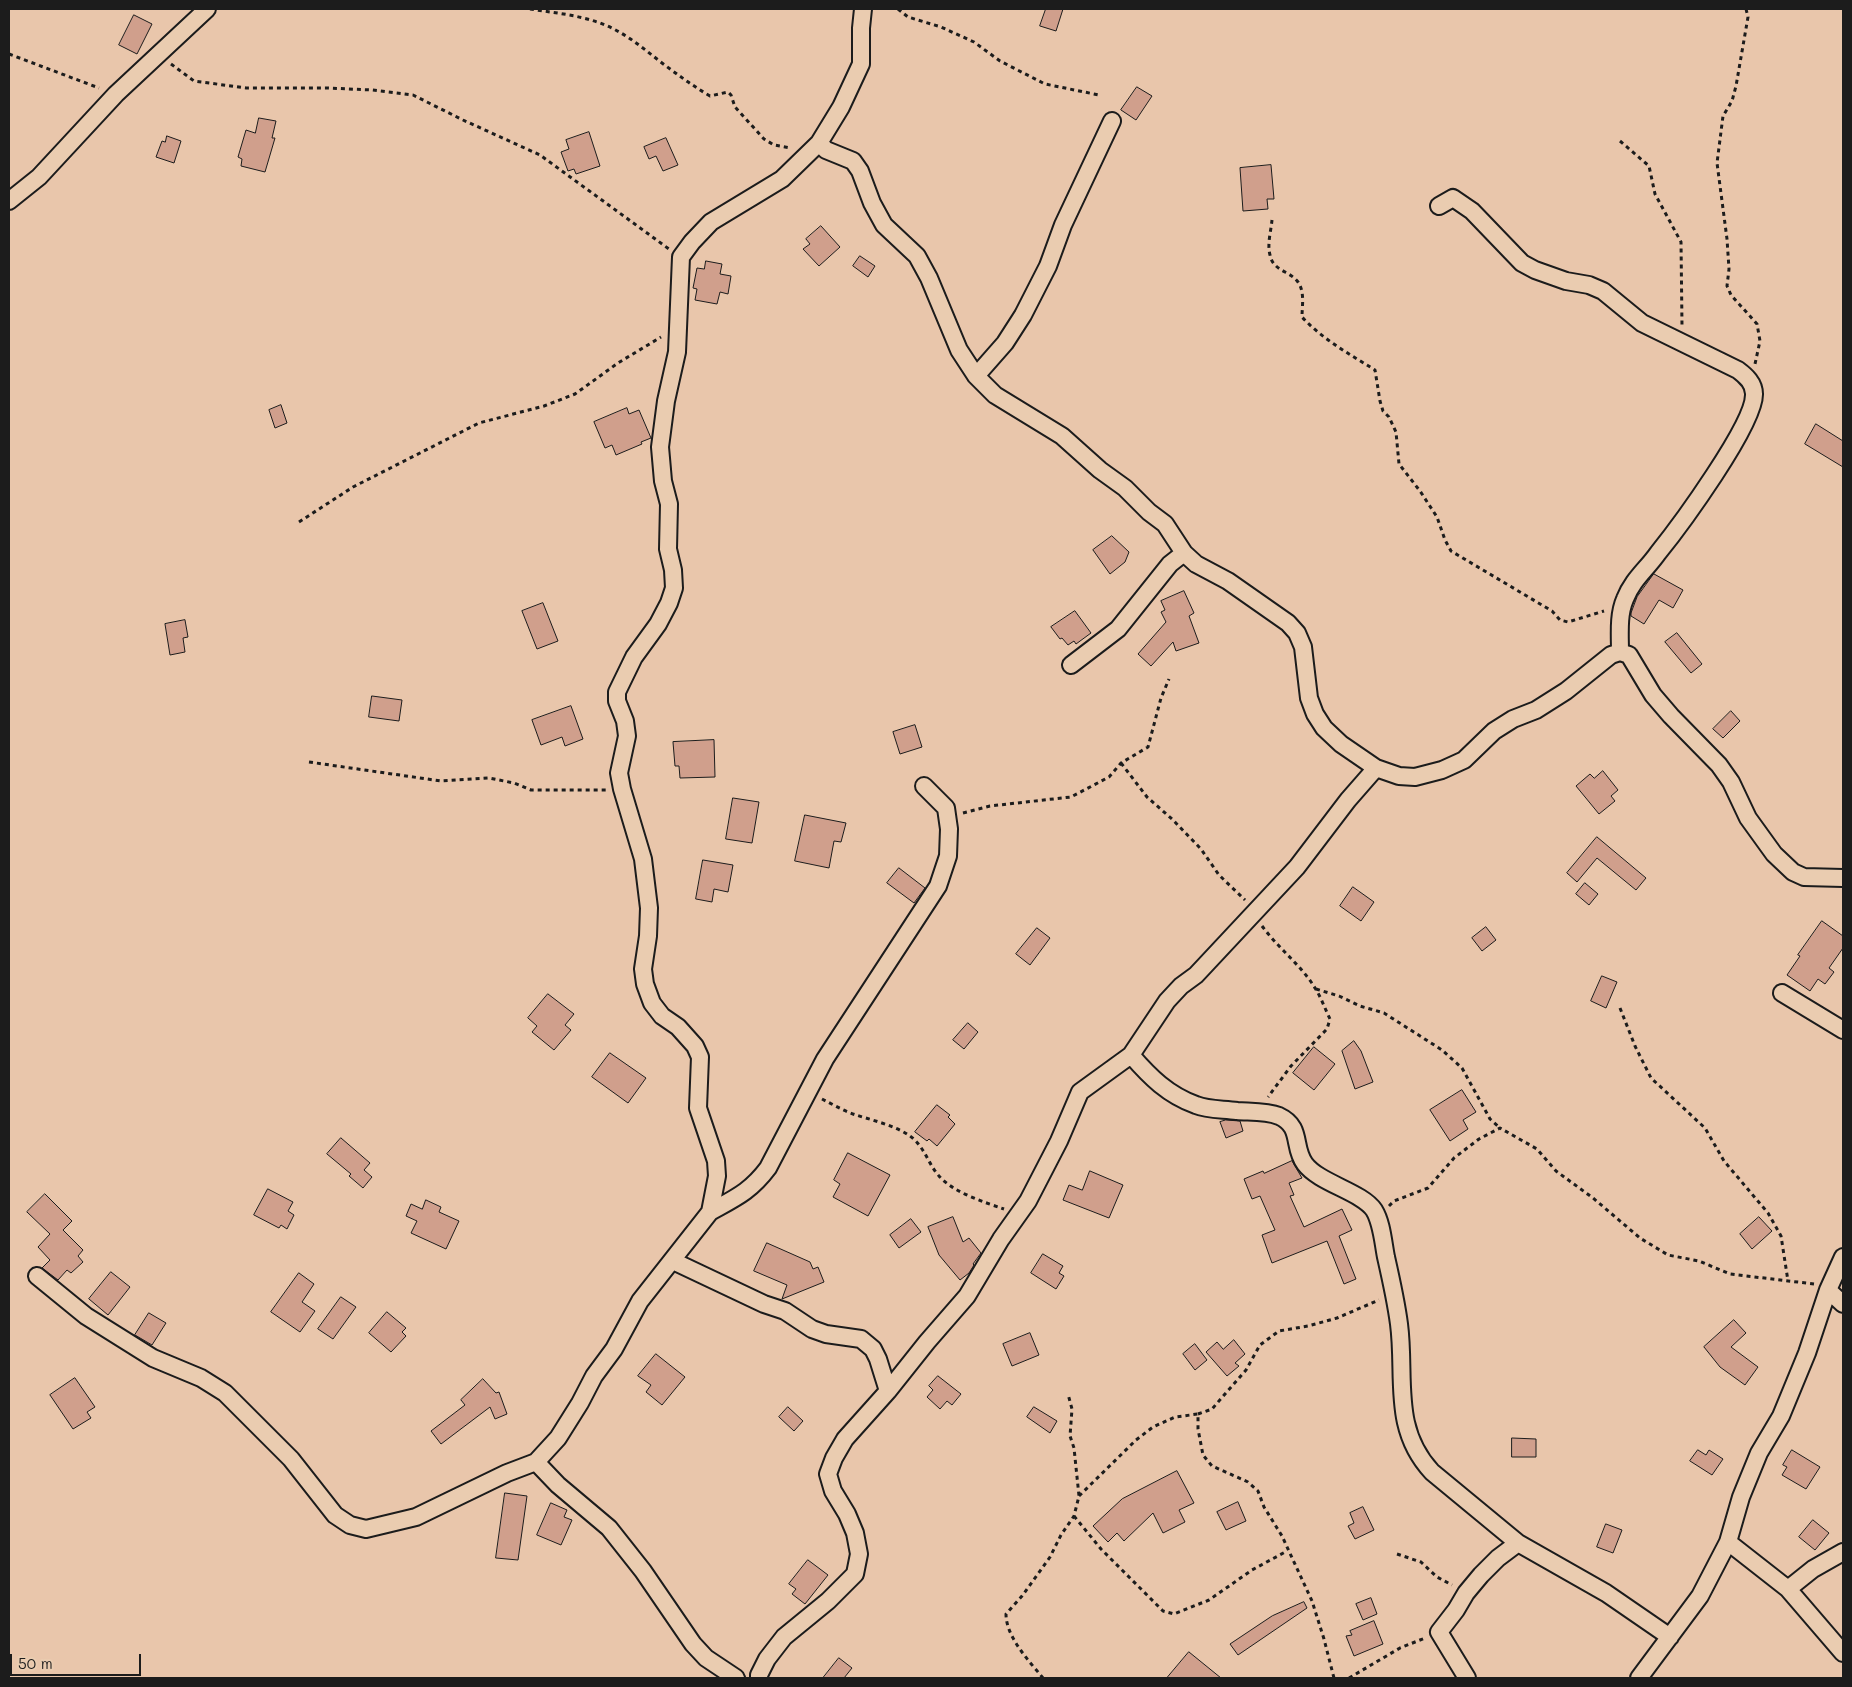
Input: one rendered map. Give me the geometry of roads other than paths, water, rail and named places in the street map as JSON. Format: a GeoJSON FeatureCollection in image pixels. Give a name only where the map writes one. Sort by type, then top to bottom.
{"type":"FeatureCollection","features":[{"type":"Feature","properties":{"kind":"street"},"geometry":{"type":"LineString","coordinates":[[9,201],[39,177],[116,94],[207,9]]}},
{"type":"Feature","properties":{"kind":"street"},"geometry":{"type":"LineString","coordinates":[[710,1212],[717,1176],[716,1161],[698,1108],[700,1057],[695,1046],[678,1027],[662,1016],[652,1003],[645,984],[644,969],[649,908],[643,859],[619,773],[627,736],[617,692],[634,657],[665,610],[674,588],[673,570],[668,549],[669,504],[663,481],[660,447],[666,401],[677,352],[682,257],[692,242],[711,222],[782,179],[815,148],[841,107],[861,64],[863,9]]}},
{"type":"Feature","properties":{"kind":"street"},"geometry":{"type":"LineString","coordinates":[[976,376],[1005,343],[1023,315],[1048,266],[1063,225],[1112,121]]}},
{"type":"Feature","properties":{"kind":"street"},"geometry":{"type":"LineString","coordinates":[[815,148],[853,160],[860,171],[872,203],[884,224],[916,256],[925,270],[959,350],[976,376],[995,395],[1062,436],[1100,470],[1125,488],[1149,512],[1165,524],[1184,552],[1196,564],[1228,581],[1288,623],[1298,633],[1303,647],[1309,698],[1315,714],[1324,728],[1341,744],[1376,768],[1399,776],[1415,778],[1442,770],[1464,760],[1494,731],[1513,719],[1536,710],[1566,692],[1611,655],[1620,652],[1629,655],[1653,695],[1719,765],[1731,782],[1748,818],[1774,854],[1793,872],[1804,877],[1843,878]]}},
{"type":"Feature","properties":{"kind":"street"},"geometry":{"type":"LineString","coordinates":[[1440,206],[1453,198],[1472,211],[1522,263],[1535,270],[1566,281],[1589,285],[1603,290],[1642,324],[1738,370],[1748,378],[1754,392],[1751,410],[1697,502],[1657,556],[1637,576],[1624,600],[1620,626],[1620,652]]}},
{"type":"Feature","properties":{"kind":"street"},"geometry":{"type":"LineString","coordinates":[[1071,665],[1118,629],[1170,564],[1184,552]]}},
{"type":"Feature","properties":{"kind":"street"},"geometry":{"type":"LineString","coordinates":[[759,1678],[767,1659],[784,1637],[828,1601],[855,1574],[859,1554],[854,1533],[828,1474],[834,1458],[845,1439],[888,1391],[967,1296],[1046,1168],[1080,1092],[1131,1055],[1167,1001],[1181,986],[1196,975],[1297,867],[1348,800],[1376,768]]}},
{"type":"Feature","properties":{"kind":"street"},"geometry":{"type":"LineString","coordinates":[[37,1276],[86,1316],[153,1358],[201,1378],[225,1393],[291,1458],[335,1515],[350,1525],[366,1529],[416,1517],[507,1473],[536,1462],[558,1438],[594,1376],[614,1349],[640,1302],[686,1241],[710,1212],[743,1194],[757,1183],[768,1168],[825,1059],[938,886],[948,856],[949,829],[946,808],[924,786]]}},
{"type":"Feature","properties":{"kind":"street"},"geometry":{"type":"LineString","coordinates":[[1782,993],[1843,1030]]}},
{"type":"Feature","properties":{"kind":"street"},"geometry":{"type":"LineString","coordinates":[[1131,1055],[1150,1078],[1172,1094],[1198,1106],[1278,1116],[1290,1123],[1297,1135],[1300,1154],[1305,1165],[1345,1191],[1367,1202],[1378,1218],[1399,1325],[1403,1416],[1411,1440],[1421,1460],[1432,1472],[1518,1543],[1606,1593],[1670,1637]]}},
{"type":"Feature","properties":{"kind":"street"},"geometry":{"type":"LineString","coordinates":[[1639,1678],[1700,1596],[1728,1542],[1741,1497],[1760,1453],[1781,1416],[1807,1353],[1829,1288],[1843,1257]]}},
{"type":"Feature","properties":{"kind":"street"},"geometry":{"type":"LineString","coordinates":[[673,1260],[757,1301],[785,1311],[812,1330],[860,1339],[873,1349],[888,1391]]}},
{"type":"Feature","properties":{"kind":"street"},"geometry":{"type":"LineString","coordinates":[[1829,1288],[1843,1304]]}},
{"type":"Feature","properties":{"kind":"street"},"geometry":{"type":"LineString","coordinates":[[536,1462],[558,1485],[609,1528],[643,1572],[693,1644],[706,1658],[736,1678]]}},
{"type":"Feature","properties":{"kind":"street"},"geometry":{"type":"LineString","coordinates":[[1728,1542],[1788,1589],[1843,1653]]}},
{"type":"Feature","properties":{"kind":"street"},"geometry":{"type":"LineString","coordinates":[[1467,1678],[1439,1632],[1466,1593],[1487,1569],[1518,1543]]}},
{"type":"Feature","properties":{"kind":"street"},"geometry":{"type":"LineString","coordinates":[[1788,1589],[1813,1569],[1843,1552]]}}]}
